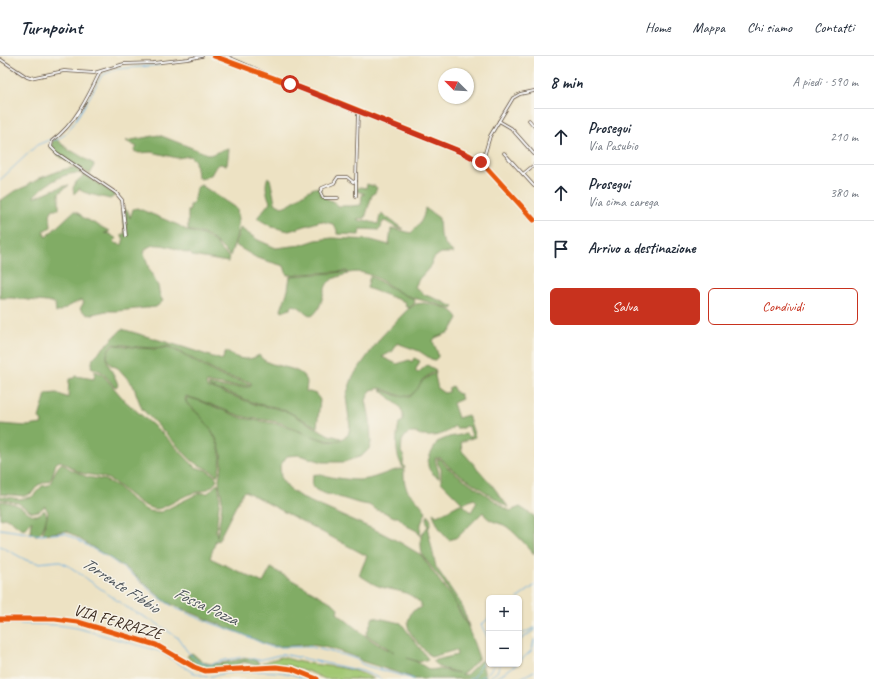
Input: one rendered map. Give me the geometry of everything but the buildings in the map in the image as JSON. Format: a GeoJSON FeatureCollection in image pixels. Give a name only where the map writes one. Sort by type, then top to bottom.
{"type":"FeatureCollection","features":[{"type":"Feature","properties":{"kind":"street"},"geometry":{"type":"LineString","coordinates":[[0,59],[30,78],[64,71],[94,73],[124,64],[153,63],[202,56]]}},
{"type":"Feature","properties":{"kind":"street"},"geometry":{"type":"LineString","coordinates":[[214,56],[290,84],[461,152],[481,162],[534,220]]}},
{"type":"Feature","properties":{"kind":"street"},"geometry":{"type":"LineString","coordinates":[[226,56],[290,84]]}},
{"type":"Feature","properties":{"kind":"street"},"geometry":{"type":"LineString","coordinates":[[100,72],[88,96],[64,132],[52,141],[52,147],[57,153],[110,188],[119,196],[122,200],[126,236]]}},
{"type":"Feature","properties":{"kind":"street"},"geometry":{"type":"LineString","coordinates":[[481,162],[483,160],[490,136],[513,98],[520,94],[534,92]]}},
{"type":"Feature","properties":{"kind":"street"},"geometry":{"type":"LineString","coordinates":[[356,196],[358,111]]}},
{"type":"Feature","properties":{"kind":"street"},"geometry":{"type":"LineString","coordinates":[[529,120],[534,126]]}},
{"type":"Feature","properties":{"kind":"street"},"geometry":{"type":"LineString","coordinates":[[499,121],[511,128],[534,154]]}},
{"type":"Feature","properties":{"kind":"street"},"geometry":{"type":"LineString","coordinates":[[504,154],[534,186]]}},
{"type":"Feature","properties":{"kind":"street"},"geometry":{"type":"LineString","coordinates":[[523,174],[534,165]]}},
{"type":"Feature","properties":{"kind":"street"},"geometry":{"type":"LineString","coordinates":[[338,198],[323,198],[320,192],[322,188],[334,183],[338,177],[347,177],[353,182],[356,180]]}},
{"type":"Feature","properties":{"kind":"street","name":"VIA FERRAZZE"},"geometry":{"type":"LineString","coordinates":[[0,619],[55,619],[78,622],[156,645],[205,671],[276,667],[292,669],[317,679]]}},
{"type":"Feature","properties":{"kind":"green space"},"geometry":{"type":"Polygon","coordinates":[[[159,135],[210,155],[225,149],[229,149],[227,165],[220,164],[216,166],[211,175],[200,179],[197,176],[195,161],[190,156],[177,158],[152,152],[139,153],[134,151],[137,147],[126,141],[159,135]]]}},
{"type":"Feature","properties":{"kind":"green space"},"geometry":{"type":"Polygon","coordinates":[[[56,139],[70,151],[94,164],[90,174],[69,163],[51,148],[52,142],[56,139]]]}},
{"type":"Feature","properties":{"kind":"green space"},"geometry":{"type":"Polygon","coordinates":[[[75,168],[116,195],[110,199],[86,193],[80,190],[80,188],[74,194],[73,188],[76,182],[84,175],[78,173],[64,176],[50,183],[34,197],[69,185],[59,193],[59,209],[53,209],[50,214],[51,227],[43,231],[46,237],[74,211],[82,217],[109,231],[104,233],[117,239],[114,240],[115,243],[122,245],[124,238],[122,237],[122,234],[125,234],[122,212],[124,210],[128,211],[130,218],[133,209],[137,208],[178,225],[188,231],[206,236],[216,243],[230,258],[228,262],[192,256],[190,253],[164,246],[157,245],[147,248],[144,253],[149,269],[158,286],[160,296],[163,301],[156,307],[106,311],[88,315],[80,309],[84,302],[81,300],[56,313],[55,303],[0,298],[0,201],[13,192],[29,185],[29,183],[58,171],[75,168]]]}},
{"type":"Feature","properties":{"kind":"green space"},"geometry":{"type":"Polygon","coordinates":[[[268,177],[270,179],[275,202],[282,207],[292,203],[308,191],[318,187],[320,188],[321,195],[338,206],[361,205],[362,195],[365,194],[357,191],[357,189],[360,187],[366,188],[367,184],[375,186],[377,188],[372,195],[365,218],[357,219],[378,224],[382,214],[403,229],[395,227],[385,221],[382,223],[379,230],[360,229],[359,235],[337,234],[337,230],[333,224],[321,221],[289,231],[272,227],[257,218],[270,202],[266,187],[268,177]]]}},
{"type":"Feature","properties":{"kind":"green space"},"geometry":{"type":"Polygon","coordinates":[[[201,185],[237,209],[237,233],[230,256],[207,235],[188,230],[188,211],[190,210],[190,205],[193,204],[196,188],[201,185]]]}},
{"type":"Feature","properties":{"kind":"green space"},"geometry":{"type":"Polygon","coordinates":[[[425,208],[439,218],[440,235],[447,247],[454,253],[441,253],[434,258],[429,268],[419,279],[415,287],[425,295],[454,307],[452,309],[405,295],[372,275],[365,273],[349,273],[347,271],[287,275],[284,266],[257,258],[235,245],[240,228],[258,240],[276,248],[301,245],[316,240],[332,238],[371,240],[389,245],[391,229],[411,233],[421,222],[425,208]]]}},
{"type":"Feature","properties":{"kind":"green space"},"geometry":{"type":"Polygon","coordinates":[[[347,272],[348,274],[334,278],[327,284],[319,308],[312,316],[299,307],[293,305],[290,309],[282,312],[281,310],[288,290],[290,276],[347,272]]]}},
{"type":"Feature","properties":{"kind":"green space"},"geometry":{"type":"Polygon","coordinates":[[[370,276],[414,299],[415,303],[409,308],[405,306],[405,302],[367,288],[370,276]]]}},
{"type":"Feature","properties":{"kind":"green space"},"geometry":{"type":"Polygon","coordinates":[[[424,303],[443,307],[452,311],[458,318],[450,332],[435,338],[433,341],[438,357],[435,360],[431,359],[419,351],[397,343],[393,351],[382,357],[397,364],[409,360],[412,362],[414,358],[420,361],[415,371],[418,373],[427,365],[436,370],[422,380],[418,388],[410,396],[398,395],[381,388],[371,390],[366,400],[370,420],[371,443],[369,449],[362,456],[344,462],[323,462],[299,455],[287,456],[280,466],[281,479],[289,489],[304,499],[380,532],[421,555],[451,597],[468,627],[479,658],[468,670],[461,674],[466,675],[481,660],[486,679],[412,679],[411,677],[361,661],[358,658],[339,651],[313,645],[268,645],[166,602],[130,571],[67,531],[43,534],[48,512],[45,506],[39,511],[32,512],[18,503],[0,499],[0,496],[19,499],[32,497],[42,486],[49,485],[56,470],[62,463],[70,469],[87,477],[105,480],[117,486],[135,503],[148,511],[161,512],[199,493],[208,493],[218,483],[220,496],[216,531],[217,537],[222,503],[219,479],[222,466],[221,455],[216,437],[200,415],[186,402],[187,397],[242,418],[279,424],[326,441],[335,442],[340,440],[348,435],[350,427],[346,396],[353,376],[381,337],[407,310],[416,304],[424,303]],[[245,491],[243,492],[218,541],[216,540],[210,558],[263,583],[271,568],[334,604],[338,608],[337,613],[357,629],[371,640],[394,652],[366,635],[373,617],[401,623],[428,659],[420,662],[407,658],[430,670],[438,669],[459,673],[441,668],[432,661],[457,655],[456,650],[431,657],[411,634],[408,626],[409,618],[412,611],[421,608],[421,604],[416,599],[403,592],[378,586],[359,575],[367,556],[245,491]]]}},
{"type":"Feature","properties":{"kind":"green space"},"geometry":{"type":"Polygon","coordinates":[[[122,329],[222,360],[226,351],[242,359],[259,355],[263,360],[269,363],[289,368],[302,374],[307,380],[306,391],[316,394],[320,400],[317,427],[289,412],[275,407],[257,404],[209,387],[208,384],[221,387],[250,387],[252,384],[250,382],[222,375],[169,346],[155,348],[112,344],[107,354],[107,359],[118,385],[116,387],[114,386],[102,372],[91,367],[93,358],[122,329]]]}},
{"type":"Feature","properties":{"kind":"green space"},"geometry":{"type":"Polygon","coordinates":[[[113,345],[155,349],[169,347],[221,376],[251,384],[250,386],[234,386],[207,382],[206,385],[208,388],[212,388],[257,405],[288,412],[329,435],[341,438],[340,440],[333,441],[318,438],[281,423],[241,416],[186,396],[185,399],[187,403],[209,427],[217,443],[220,451],[220,468],[217,476],[191,460],[142,409],[133,385],[118,368],[111,365],[107,359],[108,351],[113,345]]]}},
{"type":"Feature","properties":{"kind":"green space"},"geometry":{"type":"Polygon","coordinates":[[[95,371],[102,374],[125,401],[162,433],[195,467],[206,470],[214,475],[217,479],[215,483],[206,490],[190,494],[163,508],[156,509],[150,508],[139,502],[117,484],[108,479],[79,472],[60,461],[56,463],[52,477],[49,481],[38,485],[32,493],[24,496],[0,494],[0,424],[27,426],[42,424],[39,418],[46,394],[57,393],[68,398],[69,379],[74,378],[75,376],[94,379],[95,371]]]}},
{"type":"Feature","properties":{"kind":"green space"},"geometry":{"type":"Polygon","coordinates":[[[436,372],[435,376],[438,389],[444,393],[449,392],[449,388],[452,386],[456,393],[460,394],[462,399],[453,403],[458,418],[468,415],[475,437],[461,442],[462,451],[492,485],[509,508],[449,467],[441,458],[435,458],[439,478],[429,470],[428,461],[437,442],[449,437],[466,434],[469,437],[472,436],[469,427],[465,426],[463,428],[456,428],[454,426],[447,432],[436,436],[425,436],[417,433],[409,433],[402,441],[401,452],[404,457],[404,469],[397,452],[399,423],[403,421],[403,414],[400,407],[380,389],[398,396],[410,397],[422,381],[436,372]]]}},
{"type":"Feature","properties":{"kind":"green space"},"geometry":{"type":"Polygon","coordinates":[[[437,459],[440,459],[448,468],[510,511],[520,507],[534,516],[534,554],[511,530],[504,525],[489,519],[483,512],[458,537],[449,540],[446,538],[439,528],[433,513],[437,516],[460,504],[471,512],[477,502],[474,499],[462,503],[441,482],[441,469],[437,459]]]}},
{"type":"Feature","properties":{"kind":"green space"},"geometry":{"type":"Polygon","coordinates":[[[401,469],[404,470],[404,479],[407,490],[426,512],[421,524],[420,536],[417,531],[407,526],[398,517],[394,517],[377,510],[369,505],[326,494],[316,490],[312,486],[313,475],[316,474],[351,480],[364,480],[401,469]]]}},
{"type":"Feature","properties":{"kind":"green space"},"geometry":{"type":"Polygon","coordinates":[[[0,501],[17,505],[34,515],[37,515],[44,510],[47,516],[42,531],[36,536],[31,533],[32,520],[24,529],[7,518],[0,519],[0,501]]]}},
{"type":"Feature","properties":{"kind":"green space"},"geometry":{"type":"Polygon","coordinates":[[[428,515],[431,521],[428,531],[436,567],[459,601],[469,627],[444,583],[422,555],[421,536],[428,526],[426,520],[428,515]]]}},
{"type":"Feature","properties":{"kind":"green space"},"geometry":{"type":"Polygon","coordinates":[[[192,653],[202,661],[211,664],[249,659],[255,660],[260,664],[258,666],[244,662],[231,667],[203,669],[192,662],[187,656],[192,653]]]}},
{"type":"Feature","properties":{"kind":"green space"},"geometry":{"type":"Polygon","coordinates":[[[281,657],[303,663],[350,670],[374,679],[325,679],[310,672],[287,665],[262,663],[281,657]]]}},
{"type":"Feature","properties":{"kind":"waterway"},"geometry":{"type":"LineString","coordinates":[[0,180],[37,145],[49,140],[58,139],[67,133],[102,75],[117,69],[160,65]]}},
{"type":"Feature","properties":{"kind":"waterway","name":"Fossa Pozza"},"geometry":{"type":"LineString","coordinates":[[0,529],[41,535],[65,533],[109,558],[133,575],[157,596],[175,608],[242,634],[270,647],[311,647],[347,656],[370,667],[414,679]]}},
{"type":"Feature","properties":{"kind":"waterway","name":"Torrente Fibbio"},"geometry":{"type":"LineString","coordinates":[[0,546],[26,560],[38,563],[58,561],[69,566],[129,609],[156,623],[178,638],[187,651],[198,662],[209,665],[225,660],[244,657],[259,660],[283,654],[362,671],[381,679]]}},
{"type":"Feature","properties":{"kind":"waterway","name":"Fossa Pozza"},"geometry":{"type":"LineString","coordinates":[[522,595],[534,586]]}},
{"type":"Feature","properties":{"kind":"waterway","name":"Fossa Pozza"},"geometry":{"type":"LineString","coordinates":[[486,621],[481,625],[486,634]]}},
{"type":"Feature","properties":{"kind":"waterway"},"geometry":{"type":"LineString","coordinates":[[0,623],[57,625],[77,628],[159,651],[192,672],[207,677],[240,672]]}},
{"type":"Feature","properties":{"kind":"waterway"},"geometry":{"type":"LineString","coordinates":[[522,635],[534,628]]}},
{"type":"Feature","properties":{"kind":"waterway"},"geometry":{"type":"LineString","coordinates":[[522,639],[534,630]]}},
{"type":"Feature","properties":{"kind":"waterway","name":"Torrente Fibbio"},"geometry":{"type":"LineString","coordinates":[[522,659],[532,650],[534,640]]}},
{"type":"Feature","properties":{"kind":"waterway","name":"Fossa Pozza"},"geometry":{"type":"LineString","coordinates":[[469,679],[474,677],[482,663]]}},
{"type":"Feature","properties":{"kind":"waterway"},"geometry":{"type":"LineString","coordinates":[[488,673],[493,667]]}},
{"type":"Feature","properties":{"kind":"waterway"},"geometry":{"type":"LineString","coordinates":[[490,677],[497,672],[499,667]]}},
{"type":"Feature","properties":{"kind":"waterway","name":"Torrente Fibbio"},"geometry":{"type":"LineString","coordinates":[[495,679],[513,667]]}},
{"type":"Feature","properties":{"kind":"waterway"},"geometry":{"type":"LineString","coordinates":[[242,672],[267,671],[290,674],[306,679]]}},
{"type":"Feature","properties":{"kind":"waterway","name":"Torrente Fibbio"},"geometry":{"type":"LineString","coordinates":[[519,679],[534,671]]}},
{"type":"Feature","properties":{"kind":"waterway"},"geometry":{"type":"LineString","coordinates":[[476,679],[486,675]]}},
{"type":"Feature","properties":{"kind":"cycle path"},"geometry":{"type":"LineString","coordinates":[[214,56],[325,97],[469,155],[485,166],[534,220]]}},
{"type":"Feature","properties":{"kind":"cycle path"},"geometry":{"type":"LineString","coordinates":[[0,619],[55,619],[78,622],[156,645],[194,667],[205,671],[276,667],[292,669],[317,679]]}},
{"type":"Feature","properties":{"kind":"route"},"geometry":{"type":"LineString","coordinates":[[290,84],[469,155],[481,162]]}}]}
